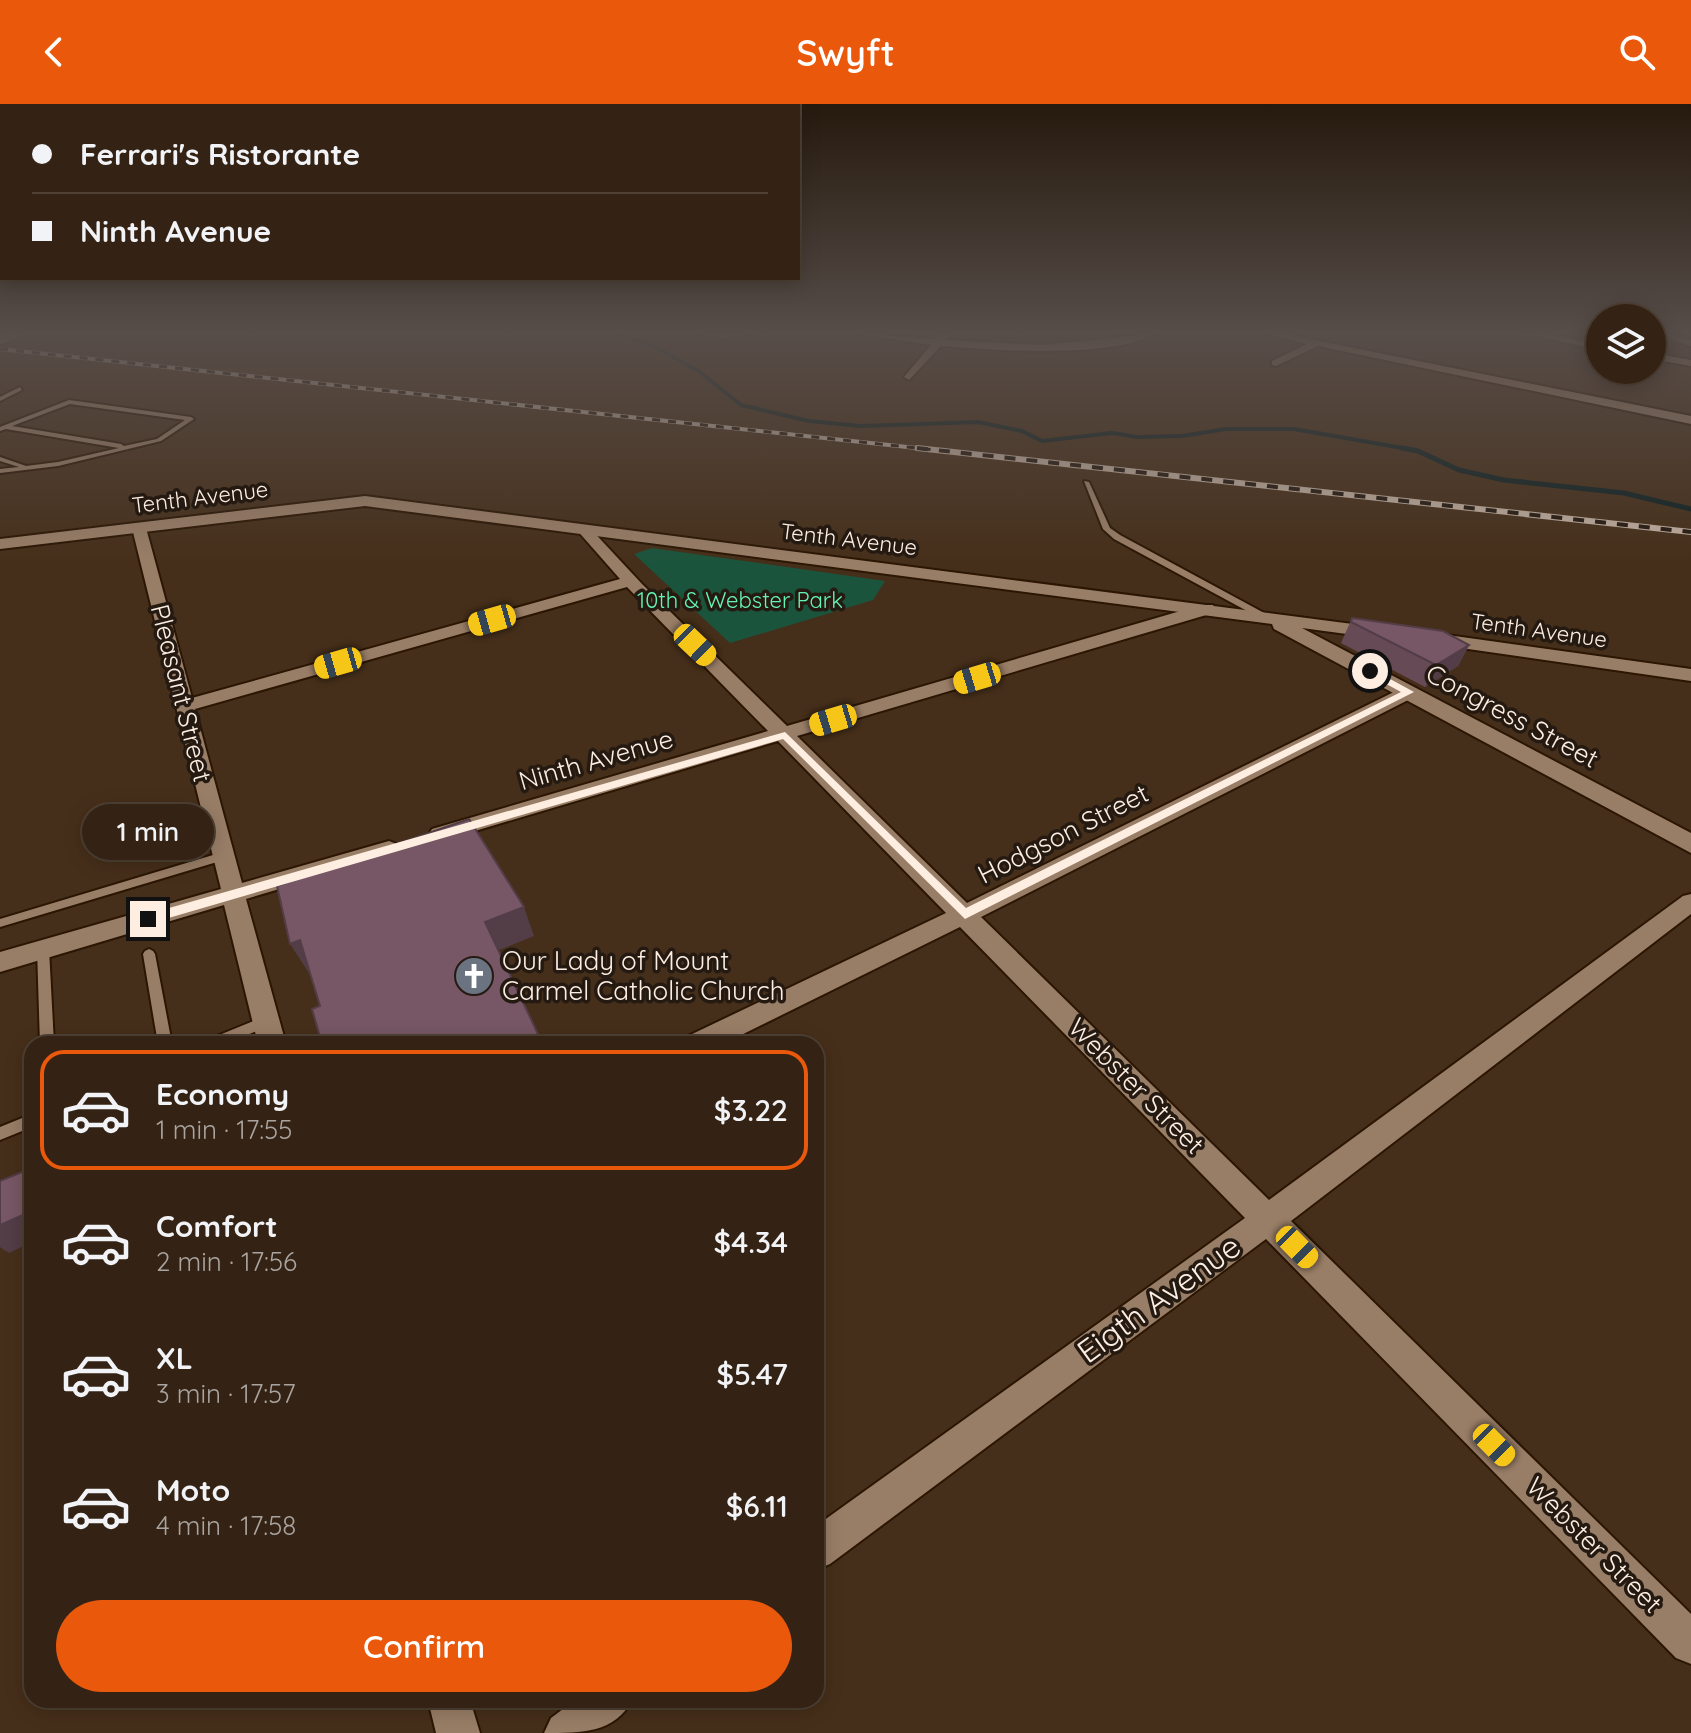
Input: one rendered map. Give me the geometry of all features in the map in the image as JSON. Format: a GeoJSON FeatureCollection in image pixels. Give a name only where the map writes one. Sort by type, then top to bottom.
{"type":"FeatureCollection","features":[{"type":"Feature","properties":{"kind":"street"},"geometry":{"type":"LineString","coordinates":[[1643,410],[1691,420]]}},
{"type":"Feature","properties":{"kind":"street","name":"Tenth Avenue"},"geometry":{"type":"LineString","coordinates":[[0,544],[365,501],[1263,616],[1691,675]]}},
{"type":"Feature","properties":{"kind":"street","name":"Pleasant Street"},"geometry":{"type":"LineString","coordinates":[[139,528],[269,1032]]}},
{"type":"Feature","properties":{"kind":"street","name":"Webster Street"},"geometry":{"type":"LineString","coordinates":[[583,529],[631,581],[1691,1643]]}},
{"type":"Feature","properties":{"kind":"street"},"geometry":{"type":"LineString","coordinates":[[184,706],[631,581]]}},
{"type":"Feature","properties":{"kind":"street","name":"Ninth Avenue"},"geometry":{"type":"LineString","coordinates":[[0,962],[785,735],[1207,609]]}},
{"type":"Feature","properties":{"kind":"street","name":"Congress Street"},"geometry":{"type":"LineString","coordinates":[[1263,616],[1691,844]]}},
{"type":"Feature","properties":{"kind":"street","name":"Hodgson Street"},"geometry":{"type":"LineString","coordinates":[[715,1036],[965,915],[1409,692]]}},
{"type":"Feature","properties":{"kind":"street","name":"Eigth Avenue"},"geometry":{"type":"LineString","coordinates":[[824,1544],[1269,1219],[1691,902]]}},
{"type":"Feature","properties":{"kind":"street"},"geometry":{"type":"LineString","coordinates":[[451,1708],[458,1733]]}},
{"type":"Feature","properties":{"kind":"street"},"geometry":{"type":"LineString","coordinates":[[566,1733],[600,1708]]}},
{"type":"Feature","properties":{"kind":"lane"},"geometry":{"type":"LineString","coordinates":[[3,428],[49,410]]}},
{"type":"Feature","properties":{"kind":"lane"},"geometry":{"type":"LineString","coordinates":[[0,471],[159,440],[191,419],[127,410]]}},
{"type":"Feature","properties":{"kind":"lane"},"geometry":{"type":"LineString","coordinates":[[3,428],[128,447]]}},
{"type":"Feature","properties":{"kind":"lane"},"geometry":{"type":"LineString","coordinates":[[0,459],[26,468]]}},
{"type":"Feature","properties":{"kind":"lane"},"geometry":{"type":"LineString","coordinates":[[1086,482],[1107,529],[1117,537],[1263,616]]}},
{"type":"Feature","properties":{"kind":"lane"},"geometry":{"type":"LineString","coordinates":[[0,923],[223,856]]}},
{"type":"Feature","properties":{"kind":"lane"},"geometry":{"type":"LineString","coordinates":[[43,949],[47,1036]]}},
{"type":"Feature","properties":{"kind":"lane"},"geometry":{"type":"LineString","coordinates":[[149,954],[164,1036]]}},
{"type":"Feature","properties":{"kind":"lane"},"geometry":{"type":"LineString","coordinates":[[0,1134],[24,1124]]}},
{"type":"Feature","properties":{"kind":"green space","name":"10th & Webster Park"},"geometry":{"type":"Polygon","coordinates":[[[652,548],[885,581],[873,600],[730,643],[634,554],[652,548]]]}},
{"type":"Feature","properties":{"kind":"building"},"geometry":{"type":"Polygon","coordinates":[[[1352,618],[1443,631],[1469,645],[1436,665],[1351,622],[1352,618]]]}},
{"type":"Feature","properties":{"kind":"building"},"geometry":{"type":"Polygon","coordinates":[[[469,819],[524,907],[485,922],[538,1034],[320,1036],[312,1009],[320,1006],[300,940],[290,944],[277,886],[469,819]]]}},
{"type":"Feature","properties":{"kind":"building"},"geometry":{"type":"Polygon","coordinates":[[[24,1171],[24,1214],[0,1225],[0,1181],[24,1171]]]}},
{"type":"Feature","properties":{"kind":"waterway"},"geometry":{"type":"LineString","coordinates":[[762,410],[809,421],[861,426],[978,422],[1022,431],[1042,441],[1112,433],[1137,437],[1182,436],[1226,429],[1294,429],[1414,450]]}},
{"type":"Feature","properties":{"kind":"waterway"},"geometry":{"type":"LineString","coordinates":[[1402,448],[1418,451],[1459,470],[1504,480],[1624,493],[1691,509]]}},
{"type":"Feature","properties":{"kind":"railway"},"geometry":{"type":"LineString","coordinates":[[565,410],[935,450]]}},
{"type":"Feature","properties":{"kind":"railway"},"geometry":{"type":"LineString","coordinates":[[917,448],[1691,532]]}},
{"type":"Feature","properties":{"kind":"place","name":"Our Lady of Mount Carmel Catholic Church"},"geometry":{"type":"Point","coordinates":[474,976]}},
{"type":"Feature","properties":{"kind":"route"},"geometry":{"type":"LineString","coordinates":[[148,919],[785,735],[965,915],[1409,692],[1370,671]]}}]}
